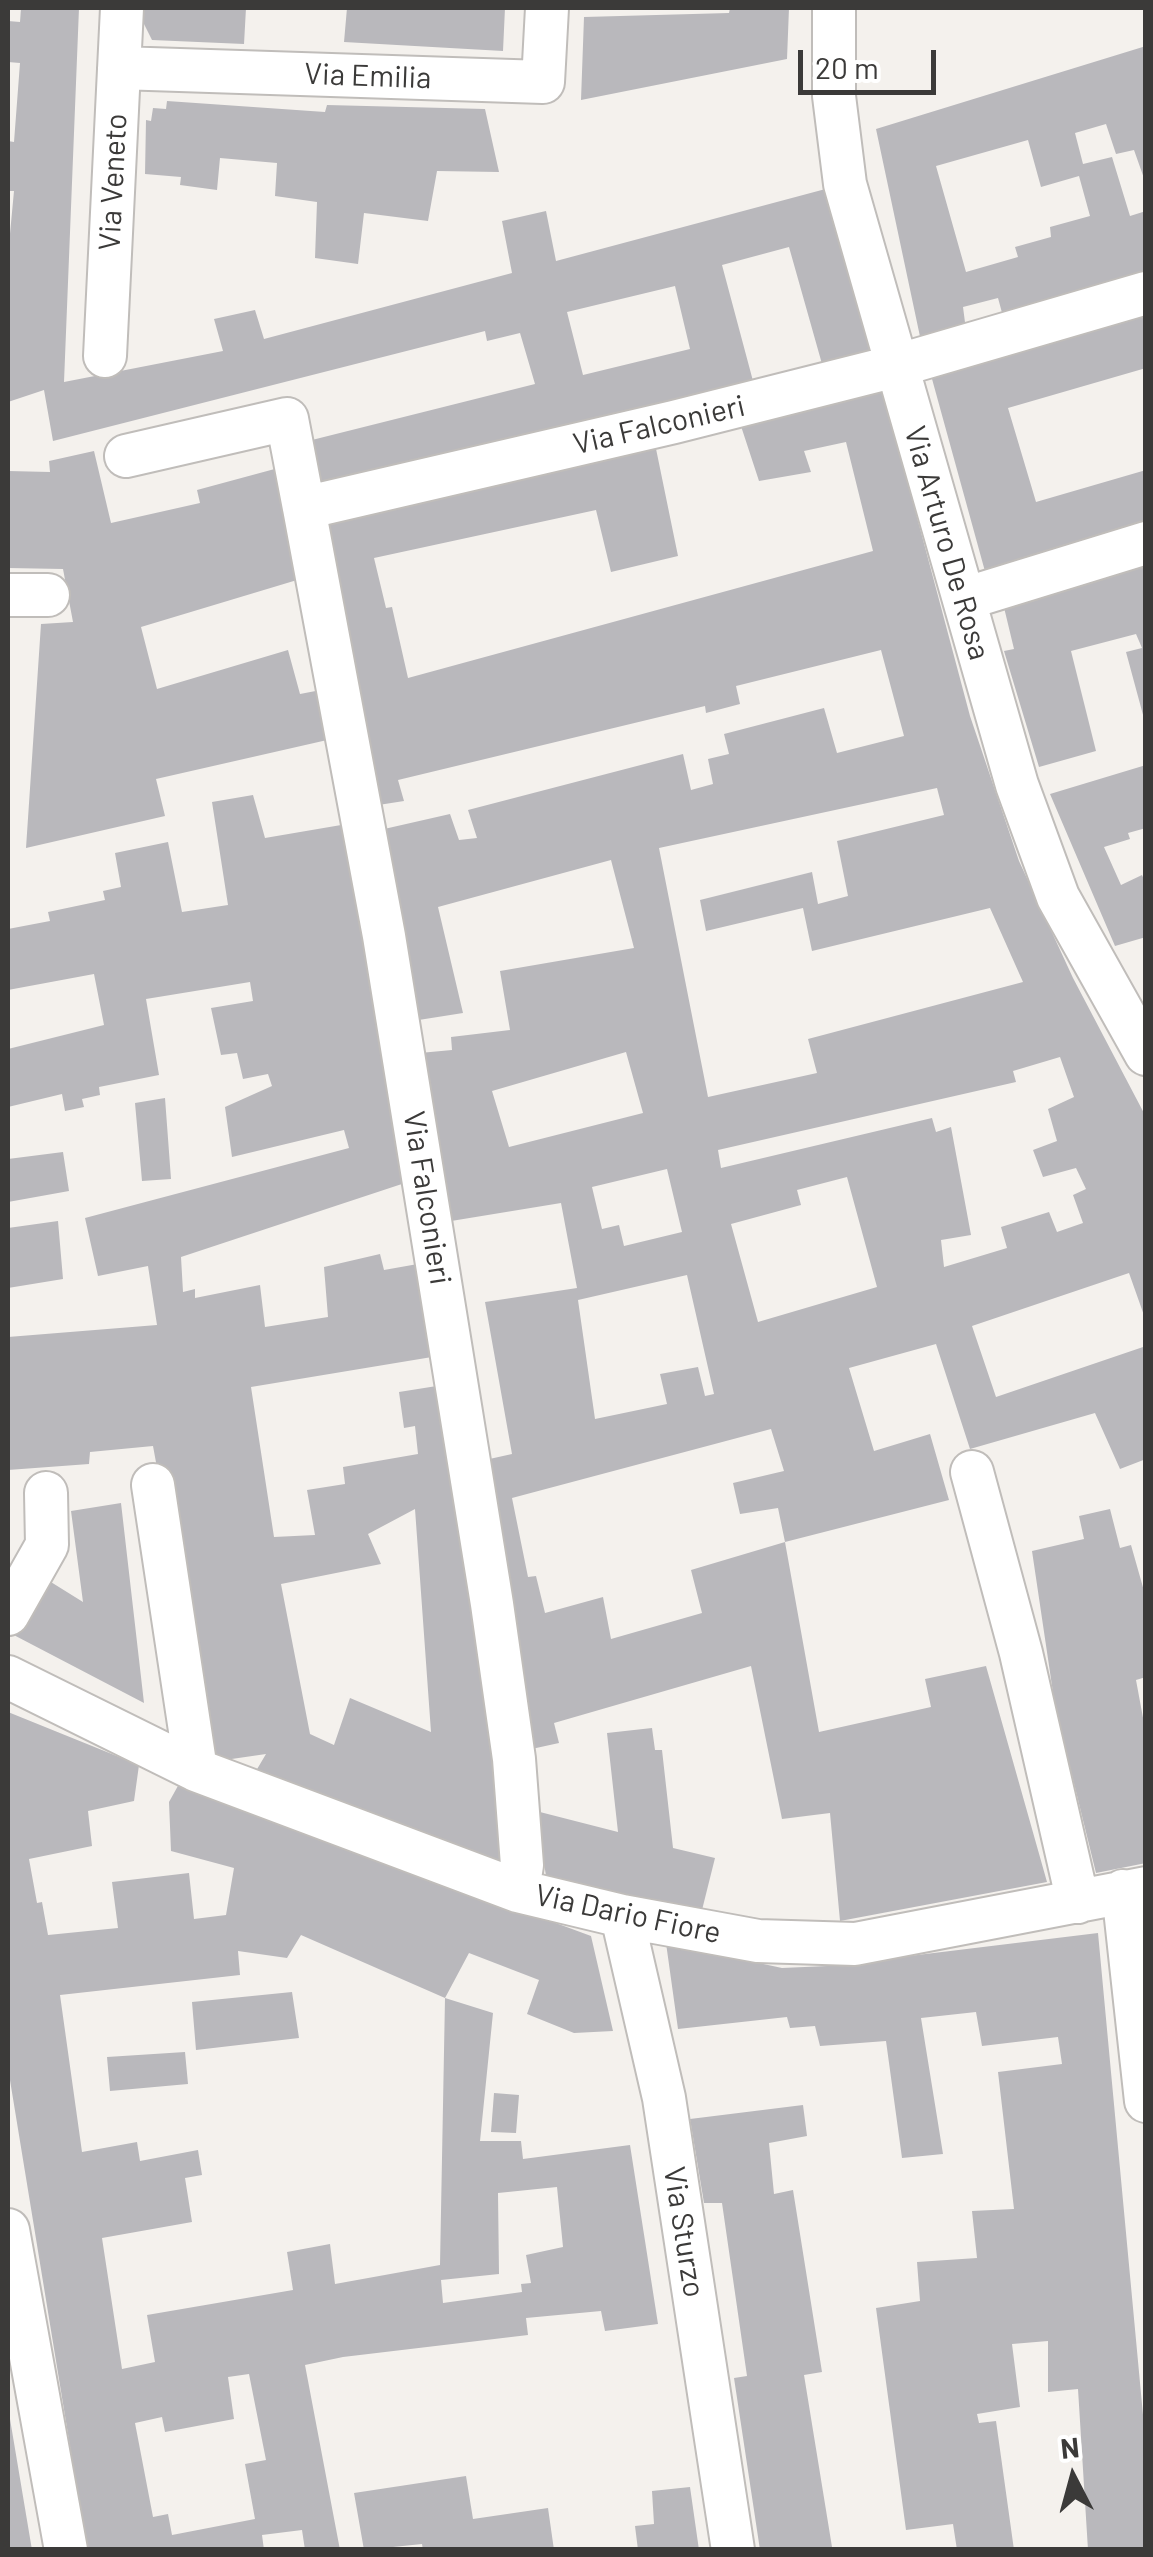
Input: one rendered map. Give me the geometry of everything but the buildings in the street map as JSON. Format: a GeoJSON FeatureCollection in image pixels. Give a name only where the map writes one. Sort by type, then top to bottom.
{"type":"FeatureCollection","features":[{"type":"Feature","properties":{"kind":"street","name":"Via Veneto"},"geometry":{"type":"LineString","coordinates":[[105,356],[122,8]]}},
{"type":"Feature","properties":{"kind":"street","name":"Via Emilia"},"geometry":{"type":"LineString","coordinates":[[119,68],[542,82],[546,8]]}},
{"type":"Feature","properties":{"kind":"street","name":"Via Arturo De Rosa"},"geometry":{"type":"LineString","coordinates":[[834,8],[834,96],[845,184],[1016,786],[1058,896],[1146,1054]]}},
{"type":"Feature","properties":{"kind":"street","name":"Via Falconieri"},"geometry":{"type":"LineString","coordinates":[[304,508],[896,366],[1146,293]]}},
{"type":"Feature","properties":{"kind":"street","name":"Via Falconieri"},"geometry":{"type":"LineString","coordinates":[[126,456],[287,420],[384,936],[492,1604],[514,1759],[522,1865],[518,1891]]}},
{"type":"Feature","properties":{"kind":"street"},"geometry":{"type":"LineString","coordinates":[[964,599],[1146,543]]}},
{"type":"Feature","properties":{"kind":"street"},"geometry":{"type":"LineString","coordinates":[[972,1472],[1021,1654],[1078,1902]]}},
{"type":"Feature","properties":{"kind":"street"},"geometry":{"type":"LineString","coordinates":[[154,1485],[196,1770]]}},
{"type":"Feature","properties":{"kind":"street"},"geometry":{"type":"LineString","coordinates":[[8,1614],[47,1545],[46,1492]]}},
{"type":"Feature","properties":{"kind":"street","name":"Via Dario Fiore"},"geometry":{"type":"LineString","coordinates":[[8,1677],[196,1770],[518,1891],[622,1916],[758,1941],[839,1945],[1134,1890]]}},
{"type":"Feature","properties":{"kind":"street"},"geometry":{"type":"LineString","coordinates":[[1134,1890],[1146,2101]]}},
{"type":"Feature","properties":{"kind":"street","name":"Via Sturzo"},"geometry":{"type":"LineString","coordinates":[[622,1916],[664,2098],[733,2550]]}},
{"type":"Feature","properties":{"kind":"street"},"geometry":{"type":"LineString","coordinates":[[8,2230],[66,2550]]}}]}
